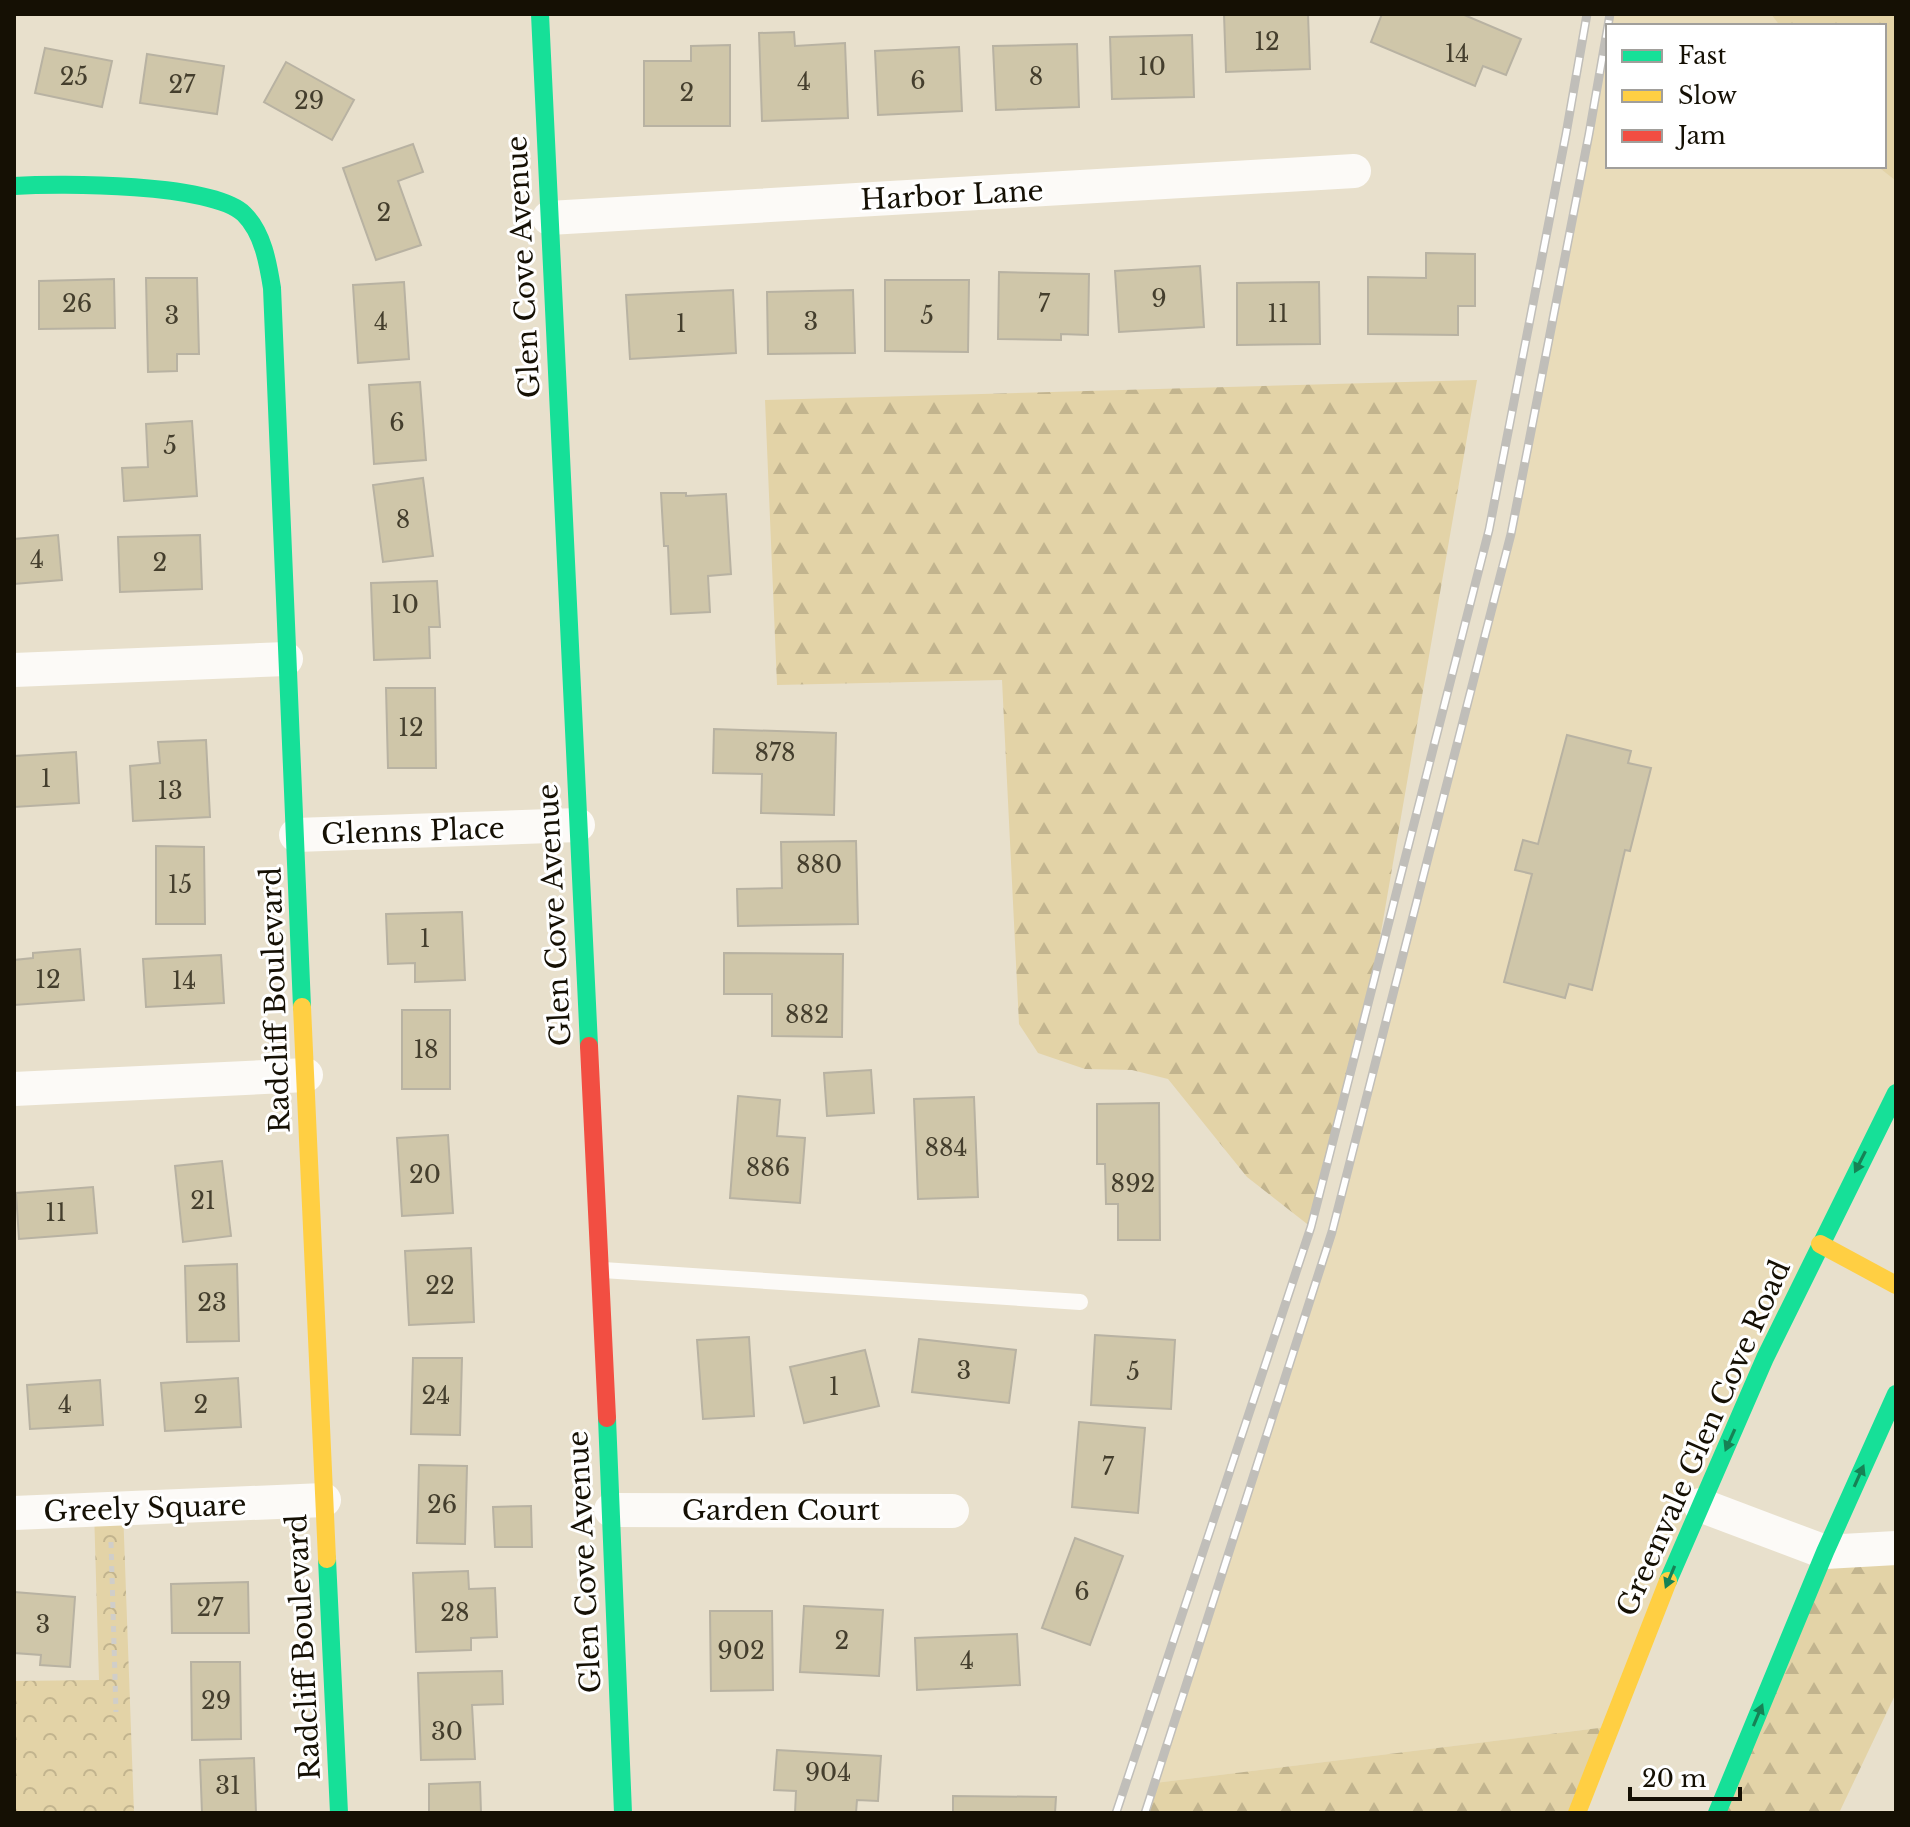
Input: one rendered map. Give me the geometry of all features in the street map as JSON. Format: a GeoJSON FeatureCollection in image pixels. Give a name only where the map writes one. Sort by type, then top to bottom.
{"type":"FeatureCollection","features":[{"type":"Feature","properties":{"kind":"main road","name":"Glen Cove Avenue"},"geometry":{"type":"LineString","coordinates":[[540,14],[623,1813]]}},
{"type":"Feature","properties":{"kind":"main road","name":"Radcliff Boulevard"},"geometry":{"type":"LineString","coordinates":[[14,186],[95,185],[182,193],[234,206],[254,227],[266,255],[272,288],[339,1813]]}},
{"type":"Feature","properties":{"kind":"main road","name":"Greenvale Glen Cove Road"},"geometry":{"type":"LineString","coordinates":[[1577,1813],[1625,1684],[1700,1505],[1820,1244],[1896,1093]]}},
{"type":"Feature","properties":{"kind":"main road"},"geometry":{"type":"LineString","coordinates":[[1820,1244],[1896,1285]]}},
{"type":"Feature","properties":{"kind":"main road"},"geometry":{"type":"LineString","coordinates":[[1717,1813],[1825,1552],[1896,1394]]}},
{"type":"Feature","properties":{"kind":"street","name":"Harbor Lane"},"geometry":{"type":"LineString","coordinates":[[549,218],[1354,171]]}},
{"type":"Feature","properties":{"kind":"street"},"geometry":{"type":"LineString","coordinates":[[14,670],[286,659]]}},
{"type":"Feature","properties":{"kind":"street","name":"Glenns Place"},"geometry":{"type":"LineString","coordinates":[[296,835],[578,825]]}},
{"type":"Feature","properties":{"kind":"street"},"geometry":{"type":"LineString","coordinates":[[14,1089],[306,1075]]}},
{"type":"Feature","properties":{"kind":"street","name":"Greely Square"},"geometry":{"type":"LineString","coordinates":[[14,1513],[324,1500]]}},
{"type":"Feature","properties":{"kind":"street"},"geometry":{"type":"LineString","coordinates":[[1700,1505],[1825,1552],[1896,1548]]}},
{"type":"Feature","properties":{"kind":"street","name":"Garden Court"},"geometry":{"type":"LineString","coordinates":[[611,1510],[952,1511]]}},
{"type":"Feature","properties":{"kind":"lane"},"geometry":{"type":"LineString","coordinates":[[598,1270],[1080,1302]]}},
{"type":"Feature","properties":{"kind":"path"},"geometry":{"type":"LineString","coordinates":[[110,1509],[116,1712]]}},
{"type":"Feature","properties":{"kind":"shaded area"},"geometry":{"type":"Polygon","coordinates":[[[1610,14],[1771,14],[1778,24],[1608,24],[1610,14]]]}},
{"type":"Feature","properties":{"kind":"shaded area"},"geometry":{"type":"Polygon","coordinates":[[[1606,37],[1606,168],[1880,168],[1896,181],[1896,1093],[1607,1727],[1155,1783],[1332,1232],[1511,534],[1606,37]]]}},
{"type":"Feature","properties":{"kind":"green space"},"geometry":{"type":"Polygon","coordinates":[[[1771,14],[1896,14],[1896,181],[1880,168],[1886,168],[1886,24],[1778,24],[1771,14]]]}},
{"type":"Feature","properties":{"kind":"green space"},"geometry":{"type":"Polygon","coordinates":[[[1477,380],[1369,1001],[1311,1227],[1247,1177],[1168,1079],[1132,1070],[1085,1069],[1038,1053],[1019,1024],[1002,680],[777,685],[765,400],[1477,380]]]}},
{"type":"Feature","properties":{"kind":"green space"},"geometry":{"type":"Polygon","coordinates":[[[123,1509],[134,1813],[14,1813],[14,1681],[99,1680],[94,1510],[123,1509]]]}},
{"type":"Feature","properties":{"kind":"green space"},"geometry":{"type":"Polygon","coordinates":[[[1896,1548],[1896,1693],[1839,1813],[1717,1813],[1825,1552],[1896,1548]]]}},
{"type":"Feature","properties":{"kind":"green space"},"geometry":{"type":"Polygon","coordinates":[[[1607,1727],[1576,1813],[1145,1813],[1155,1783],[1607,1727]]]}},
{"type":"Feature","properties":{"kind":"building"},"geometry":{"type":"Polygon","coordinates":[[[1224,14],[1308,14],[1310,69],[1226,72],[1224,14]]]}},
{"type":"Feature","properties":{"kind":"building"},"geometry":{"type":"Polygon","coordinates":[[[1382,14],[1462,14],[1521,39],[1506,75],[1483,66],[1475,86],[1371,42],[1382,14]]]}},
{"type":"Feature","properties":{"kind":"building"},"geometry":{"type":"Polygon","coordinates":[[[794,32],[795,46],[845,43],[848,118],[762,121],[759,33],[794,32]]]}},
{"type":"Feature","properties":{"kind":"building"},"geometry":{"type":"Polygon","coordinates":[[[1192,35],[1194,97],[1112,99],[1110,37],[1192,35]]]}},
{"type":"Feature","properties":{"kind":"building"},"geometry":{"type":"Polygon","coordinates":[[[1077,44],[1079,107],[996,110],[993,46],[1077,44]]]}},
{"type":"Feature","properties":{"kind":"building"},"geometry":{"type":"Polygon","coordinates":[[[730,45],[730,126],[644,126],[644,61],[691,61],[691,46],[730,45]]]}},
{"type":"Feature","properties":{"kind":"building"},"geometry":{"type":"Polygon","coordinates":[[[959,47],[962,111],[878,115],[875,51],[959,47]]]}},
{"type":"Feature","properties":{"kind":"building"},"geometry":{"type":"Polygon","coordinates":[[[45,48],[112,61],[102,107],[35,93],[45,48]]]}},
{"type":"Feature","properties":{"kind":"building"},"geometry":{"type":"Polygon","coordinates":[[[147,54],[224,66],[217,114],[140,103],[147,54]]]}},
{"type":"Feature","properties":{"kind":"building"},"geometry":{"type":"Polygon","coordinates":[[[286,62],[354,100],[332,140],[264,102],[286,62]]]}},
{"type":"Feature","properties":{"kind":"building"},"geometry":{"type":"Polygon","coordinates":[[[413,144],[423,172],[398,181],[421,245],[376,260],[343,168],[413,144]]]}},
{"type":"Feature","properties":{"kind":"building"},"geometry":{"type":"Polygon","coordinates":[[[1426,253],[1475,254],[1475,306],[1458,306],[1458,335],[1368,334],[1368,277],[1426,278],[1426,253]]]}},
{"type":"Feature","properties":{"kind":"building"},"geometry":{"type":"Polygon","coordinates":[[[1200,266],[1204,327],[1119,332],[1115,271],[1200,266]]]}},
{"type":"Feature","properties":{"kind":"building"},"geometry":{"type":"Polygon","coordinates":[[[999,272],[1089,274],[1088,335],[1061,334],[1061,340],[998,339],[999,272]]]}},
{"type":"Feature","properties":{"kind":"building"},"geometry":{"type":"Polygon","coordinates":[[[146,278],[197,278],[199,354],[177,354],[177,371],[148,372],[146,278]]]}},
{"type":"Feature","properties":{"kind":"building"},"geometry":{"type":"Polygon","coordinates":[[[114,279],[115,328],[39,329],[39,281],[114,279]]]}},
{"type":"Feature","properties":{"kind":"building"},"geometry":{"type":"Polygon","coordinates":[[[885,280],[969,280],[968,352],[885,351],[885,280]]]}},
{"type":"Feature","properties":{"kind":"building"},"geometry":{"type":"Polygon","coordinates":[[[404,282],[409,359],[358,363],[353,285],[404,282]]]}},
{"type":"Feature","properties":{"kind":"building"},"geometry":{"type":"Polygon","coordinates":[[[1319,282],[1320,344],[1237,345],[1237,283],[1319,282]]]}},
{"type":"Feature","properties":{"kind":"building"},"geometry":{"type":"Polygon","coordinates":[[[733,290],[736,353],[630,359],[626,295],[733,290]]]}},
{"type":"Feature","properties":{"kind":"building"},"geometry":{"type":"Polygon","coordinates":[[[853,290],[855,353],[768,354],[767,292],[853,290]]]}},
{"type":"Feature","properties":{"kind":"building"},"geometry":{"type":"Polygon","coordinates":[[[420,382],[426,460],[374,464],[369,385],[420,382]]]}},
{"type":"Feature","properties":{"kind":"building"},"geometry":{"type":"Polygon","coordinates":[[[192,421],[197,496],[124,501],[122,468],[148,467],[146,424],[192,421]]]}},
{"type":"Feature","properties":{"kind":"building"},"geometry":{"type":"Polygon","coordinates":[[[423,478],[433,556],[383,562],[373,485],[423,478]]]}},
{"type":"Feature","properties":{"kind":"building"},"geometry":{"type":"Polygon","coordinates":[[[661,493],[686,493],[686,496],[726,494],[731,574],[708,576],[710,612],[671,614],[668,546],[664,546],[661,493]]]}},
{"type":"Feature","properties":{"kind":"building"},"geometry":{"type":"Polygon","coordinates":[[[58,535],[62,580],[14,584],[14,539],[58,535]]]}},
{"type":"Feature","properties":{"kind":"building"},"geometry":{"type":"Polygon","coordinates":[[[200,535],[202,589],[120,592],[118,537],[200,535]]]}},
{"type":"Feature","properties":{"kind":"building"},"geometry":{"type":"Polygon","coordinates":[[[437,581],[440,627],[429,627],[430,658],[374,660],[371,583],[437,581]]]}},
{"type":"Feature","properties":{"kind":"building"},"geometry":{"type":"Polygon","coordinates":[[[386,688],[435,688],[436,768],[388,768],[386,688]]]}},
{"type":"Feature","properties":{"kind":"building"},"geometry":{"type":"Polygon","coordinates":[[[714,729],[836,733],[834,815],[761,813],[762,774],[713,773],[714,729]]]}},
{"type":"Feature","properties":{"kind":"building"},"geometry":{"type":"Polygon","coordinates":[[[1567,735],[1631,751],[1628,763],[1651,768],[1630,851],[1625,850],[1592,990],[1569,984],[1565,998],[1504,982],[1532,874],[1515,870],[1523,840],[1538,844],[1567,735]]]}},
{"type":"Feature","properties":{"kind":"building"},"geometry":{"type":"Polygon","coordinates":[[[206,740],[210,817],[133,821],[130,766],[160,763],[158,742],[206,740]]]}},
{"type":"Feature","properties":{"kind":"building"},"geometry":{"type":"Polygon","coordinates":[[[76,752],[79,803],[14,807],[14,756],[76,752]]]}},
{"type":"Feature","properties":{"kind":"building"},"geometry":{"type":"Polygon","coordinates":[[[856,841],[858,924],[738,926],[737,889],[782,888],[781,842],[856,841]]]}},
{"type":"Feature","properties":{"kind":"building"},"geometry":{"type":"Polygon","coordinates":[[[156,846],[204,847],[205,924],[156,924],[156,846]]]}},
{"type":"Feature","properties":{"kind":"building"},"geometry":{"type":"Polygon","coordinates":[[[462,912],[465,980],[415,982],[415,963],[388,964],[386,914],[462,912]]]}},
{"type":"Feature","properties":{"kind":"building"},"geometry":{"type":"Polygon","coordinates":[[[80,949],[84,1000],[14,1005],[14,960],[33,958],[33,953],[80,949]]]}},
{"type":"Feature","properties":{"kind":"building"},"geometry":{"type":"Polygon","coordinates":[[[724,953],[843,954],[842,1037],[772,1036],[772,994],[724,994],[724,953]]]}},
{"type":"Feature","properties":{"kind":"building"},"geometry":{"type":"Polygon","coordinates":[[[221,955],[224,1003],[146,1007],[143,959],[221,955]]]}},
{"type":"Feature","properties":{"kind":"building"},"geometry":{"type":"Polygon","coordinates":[[[402,1010],[450,1010],[450,1089],[402,1089],[402,1010]]]}},
{"type":"Feature","properties":{"kind":"building"},"geometry":{"type":"Polygon","coordinates":[[[871,1070],[874,1113],[827,1116],[824,1073],[871,1070]]]}},
{"type":"Feature","properties":{"kind":"building"},"geometry":{"type":"Polygon","coordinates":[[[738,1096],[780,1100],[777,1136],[805,1138],[800,1203],[730,1198],[738,1096]]]}},
{"type":"Feature","properties":{"kind":"building"},"geometry":{"type":"Polygon","coordinates":[[[974,1097],[978,1197],[918,1199],[914,1099],[974,1097]]]}},
{"type":"Feature","properties":{"kind":"building"},"geometry":{"type":"Polygon","coordinates":[[[1159,1103],[1160,1240],[1118,1240],[1118,1204],[1106,1204],[1105,1164],[1097,1164],[1097,1104],[1159,1103]]]}},
{"type":"Feature","properties":{"kind":"building"},"geometry":{"type":"Polygon","coordinates":[[[448,1135],[453,1213],[402,1216],[397,1138],[448,1135]]]}},
{"type":"Feature","properties":{"kind":"building"},"geometry":{"type":"Polygon","coordinates":[[[222,1161],[231,1236],[183,1242],[175,1166],[222,1161]]]}},
{"type":"Feature","properties":{"kind":"building"},"geometry":{"type":"Polygon","coordinates":[[[93,1187],[97,1233],[19,1239],[16,1193],[93,1187]]]}},
{"type":"Feature","properties":{"kind":"building"},"geometry":{"type":"Polygon","coordinates":[[[471,1248],[474,1322],[409,1325],[405,1251],[471,1248]]]}},
{"type":"Feature","properties":{"kind":"building"},"geometry":{"type":"Polygon","coordinates":[[[237,1264],[239,1341],[187,1342],[185,1266],[237,1264]]]}},
{"type":"Feature","properties":{"kind":"building"},"geometry":{"type":"Polygon","coordinates":[[[1095,1335],[1175,1340],[1171,1409],[1091,1405],[1095,1335]]]}},
{"type":"Feature","properties":{"kind":"building"},"geometry":{"type":"Polygon","coordinates":[[[749,1337],[754,1416],[703,1419],[697,1340],[749,1337]]]}},
{"type":"Feature","properties":{"kind":"building"},"geometry":{"type":"Polygon","coordinates":[[[919,1339],[1016,1350],[1009,1403],[912,1392],[919,1339]]]}},
{"type":"Feature","properties":{"kind":"building"},"geometry":{"type":"Polygon","coordinates":[[[865,1350],[879,1406],[804,1423],[790,1367],[865,1350]]]}},
{"type":"Feature","properties":{"kind":"building"},"geometry":{"type":"Polygon","coordinates":[[[413,1358],[462,1358],[460,1435],[411,1434],[413,1358]]]}},
{"type":"Feature","properties":{"kind":"building"},"geometry":{"type":"Polygon","coordinates":[[[238,1378],[241,1427],[165,1431],[161,1383],[238,1378]]]}},
{"type":"Feature","properties":{"kind":"building"},"geometry":{"type":"Polygon","coordinates":[[[100,1380],[103,1425],[30,1429],[27,1385],[100,1380]]]}},
{"type":"Feature","properties":{"kind":"building"},"geometry":{"type":"Polygon","coordinates":[[[1079,1422],[1145,1428],[1138,1513],[1072,1507],[1079,1422]]]}},
{"type":"Feature","properties":{"kind":"building"},"geometry":{"type":"Polygon","coordinates":[[[419,1465],[467,1466],[465,1544],[417,1543],[419,1465]]]}},
{"type":"Feature","properties":{"kind":"building"},"geometry":{"type":"Polygon","coordinates":[[[531,1506],[532,1547],[495,1547],[493,1507],[531,1506]]]}},
{"type":"Feature","properties":{"kind":"building"},"geometry":{"type":"Polygon","coordinates":[[[1075,1538],[1123,1556],[1090,1645],[1042,1628],[1075,1538]]]}},
{"type":"Feature","properties":{"kind":"building"},"geometry":{"type":"Polygon","coordinates":[[[468,1571],[469,1589],[495,1588],[497,1637],[471,1638],[471,1650],[416,1652],[413,1573],[468,1571]]]}},
{"type":"Feature","properties":{"kind":"building"},"geometry":{"type":"Polygon","coordinates":[[[248,1582],[249,1633],[172,1633],[171,1584],[248,1582]]]}},
{"type":"Feature","properties":{"kind":"building"},"geometry":{"type":"Polygon","coordinates":[[[14,1592],[75,1597],[70,1667],[40,1665],[41,1655],[14,1653],[14,1592]]]}},
{"type":"Feature","properties":{"kind":"building"},"geometry":{"type":"Polygon","coordinates":[[[804,1606],[883,1610],[879,1676],[800,1672],[804,1606]]]}},
{"type":"Feature","properties":{"kind":"building"},"geometry":{"type":"Polygon","coordinates":[[[710,1611],[772,1611],[773,1690],[711,1691],[710,1611]]]}},
{"type":"Feature","properties":{"kind":"building"},"geometry":{"type":"Polygon","coordinates":[[[1017,1634],[1020,1685],[917,1690],[915,1638],[1017,1634]]]}},
{"type":"Feature","properties":{"kind":"building"},"geometry":{"type":"Polygon","coordinates":[[[191,1662],[240,1662],[241,1739],[192,1740],[191,1662]]]}},
{"type":"Feature","properties":{"kind":"building"},"geometry":{"type":"Polygon","coordinates":[[[502,1671],[503,1704],[472,1705],[475,1759],[421,1760],[418,1673],[502,1671]]]}},
{"type":"Feature","properties":{"kind":"building"},"geometry":{"type":"Polygon","coordinates":[[[777,1750],[881,1756],[878,1801],[857,1800],[856,1813],[795,1813],[796,1791],[774,1790],[777,1750]]]}},
{"type":"Feature","properties":{"kind":"building"},"geometry":{"type":"Polygon","coordinates":[[[254,1758],[256,1813],[202,1813],[200,1760],[254,1758]]]}},
{"type":"Feature","properties":{"kind":"building"},"geometry":{"type":"Polygon","coordinates":[[[480,1782],[481,1813],[429,1813],[429,1784],[480,1782]]]}},
{"type":"Feature","properties":{"kind":"building"},"geometry":{"type":"Polygon","coordinates":[[[953,1796],[1056,1797],[1055,1813],[953,1813],[953,1796]]]}},
{"type":"Feature","properties":{"kind":"railway"},"geometry":{"type":"LineString","coordinates":[[1116,1813],[1311,1227],[1489,530],[1587,14]]}},
{"type":"Feature","properties":{"kind":"railway"},"geometry":{"type":"LineString","coordinates":[[1608,24],[1610,14]]}},
{"type":"Feature","properties":{"kind":"railway"},"geometry":{"type":"LineString","coordinates":[[1145,1813],[1332,1232],[1511,534],[1606,37]]}},
{"type":"Feature","properties":{"kind":"traffic: fast"},"geometry":{"type":"LineString","coordinates":[[540,14],[589,1046]]}},
{"type":"Feature","properties":{"kind":"traffic: fast"},"geometry":{"type":"LineString","coordinates":[[14,186],[135,187],[201,196],[227,204],[244,214],[256,230],[264,249],[272,288],[302,1007]]}},
{"type":"Feature","properties":{"kind":"traffic: fast"},"geometry":{"type":"LineString","coordinates":[[1668,1581],[1765,1358],[1896,1093]]}},
{"type":"Feature","properties":{"kind":"traffic: fast"},"geometry":{"type":"LineString","coordinates":[[1717,1813],[1825,1552],[1896,1394]]}},
{"type":"Feature","properties":{"kind":"traffic: fast"},"geometry":{"type":"LineString","coordinates":[[607,1418],[623,1813]]}},
{"type":"Feature","properties":{"kind":"traffic: fast"},"geometry":{"type":"LineString","coordinates":[[327,1559],[339,1813]]}},
{"type":"Feature","properties":{"kind":"traffic: slow"},"geometry":{"type":"LineString","coordinates":[[302,1007],[327,1559]]}},
{"type":"Feature","properties":{"kind":"traffic: slow"},"geometry":{"type":"LineString","coordinates":[[1820,1244],[1896,1285]]}},
{"type":"Feature","properties":{"kind":"traffic: slow"},"geometry":{"type":"LineString","coordinates":[[1577,1813],[1668,1581]]}},
{"type":"Feature","properties":{"kind":"traffic: jam"},"geometry":{"type":"LineString","coordinates":[[589,1046],[607,1418]]}}]}
